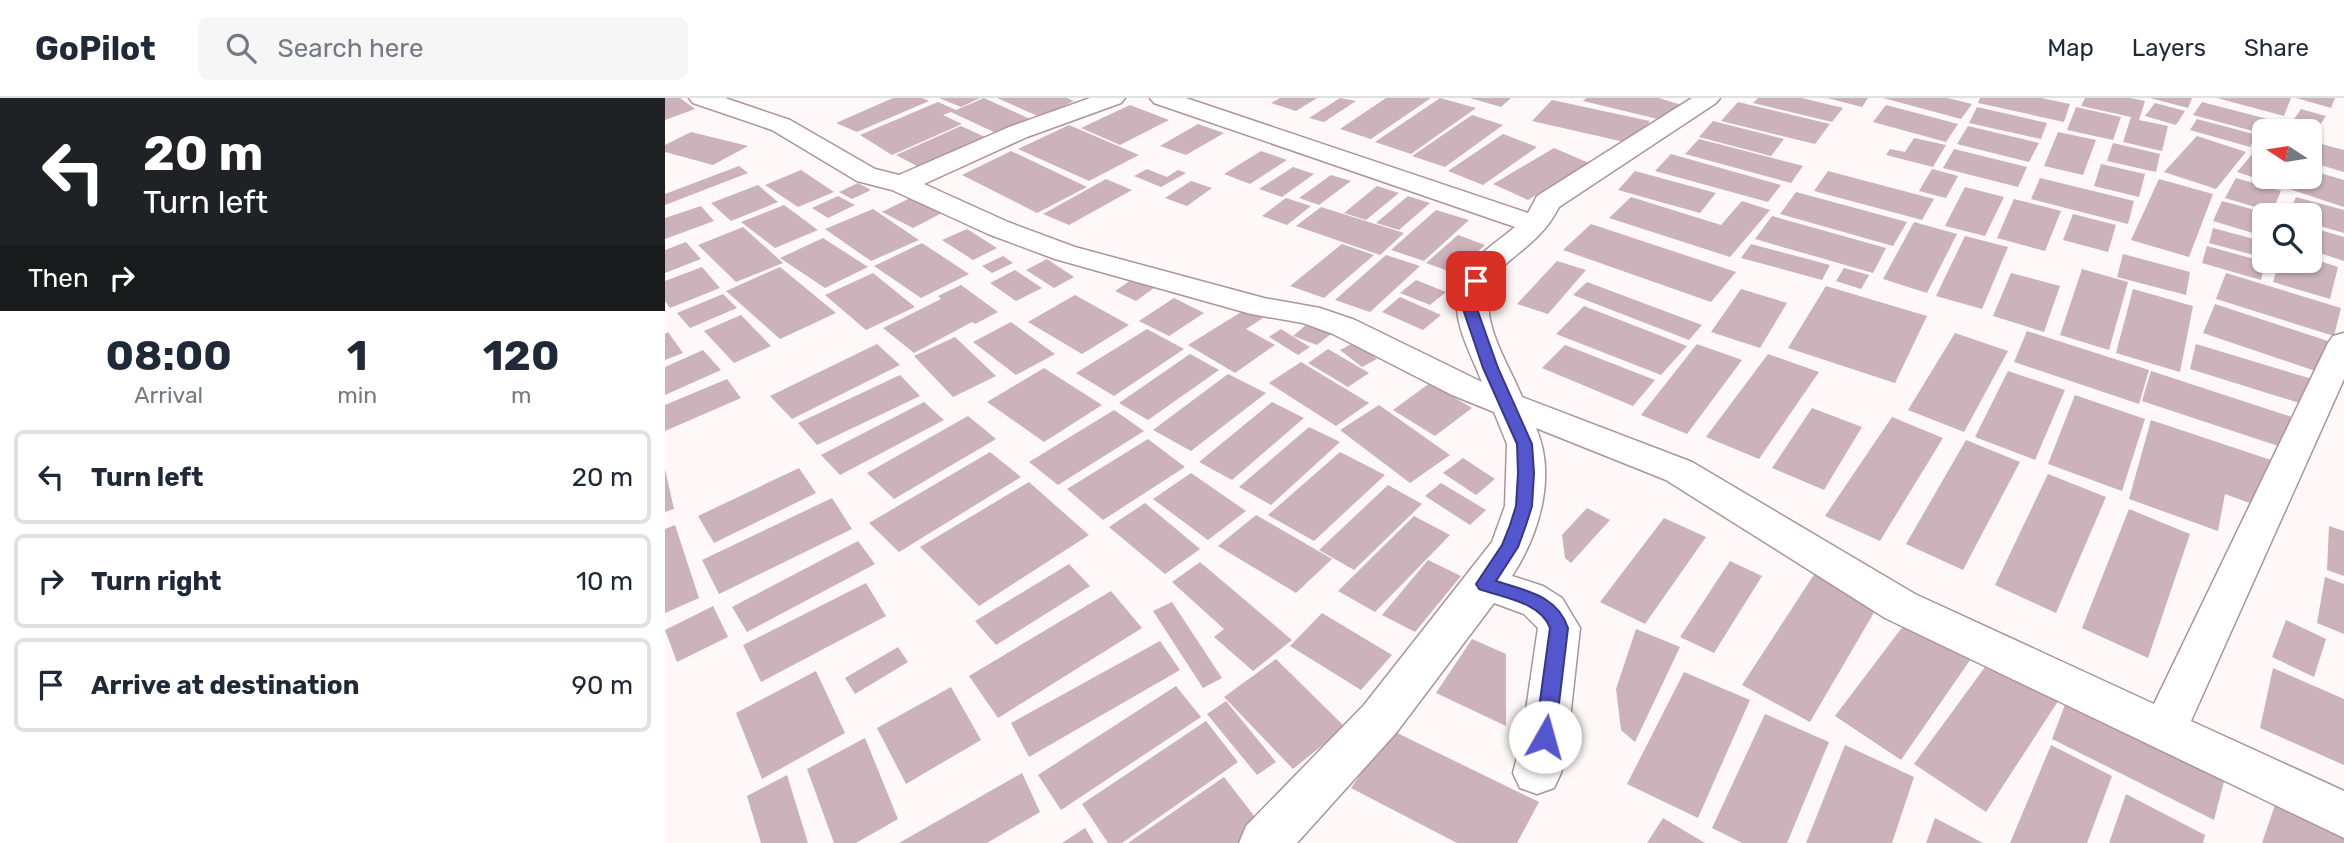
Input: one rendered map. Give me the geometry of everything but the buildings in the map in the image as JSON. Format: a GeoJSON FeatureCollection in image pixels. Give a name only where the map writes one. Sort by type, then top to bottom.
{"type":"FeatureCollection","features":[{"type":"Feature","properties":{"kind":"street"},"geometry":{"type":"LineString","coordinates":[[701,98],[781,125],[866,175],[902,184],[970,216],[1065,253],[1262,307],[1308,315],[1344,327],[1453,382],[1679,471],[1900,606],[2344,815]]}},
{"type":"Feature","properties":{"kind":"street"},"geometry":{"type":"LineString","coordinates":[[902,184],[1018,132],[1113,98]]}},
{"type":"Feature","properties":{"kind":"street"},"geometry":{"type":"LineString","coordinates":[[1162,98],[1535,225]]}},
{"type":"Feature","properties":{"kind":"street"},"geometry":{"type":"LineString","coordinates":[[1265,843],[1309,799],[1380,719],[1485,584],[1510,547],[1524,506],[1525,444],[1506,404],[1469,306],[1476,281],[1490,260],[1535,225],[1547,202],[1708,98]]}},
{"type":"Feature","properties":{"kind":"street"},"geometry":{"type":"LineString","coordinates":[[2164,730],[2344,343]]}},
{"type":"Feature","properties":{"kind":"street"},"geometry":{"type":"LineString","coordinates":[[1485,584],[1542,604],[1550,610],[1559,628],[1545,737],[1537,773]]}},
{"type":"Feature","properties":{"kind":"route"},"geometry":{"type":"LineString","coordinates":[[1476,281],[1469,306],[1473,322],[1525,444],[1526,473],[1524,506],[1510,547],[1485,584],[1542,604],[1556,618],[1559,628],[1545,737]]}}]}
